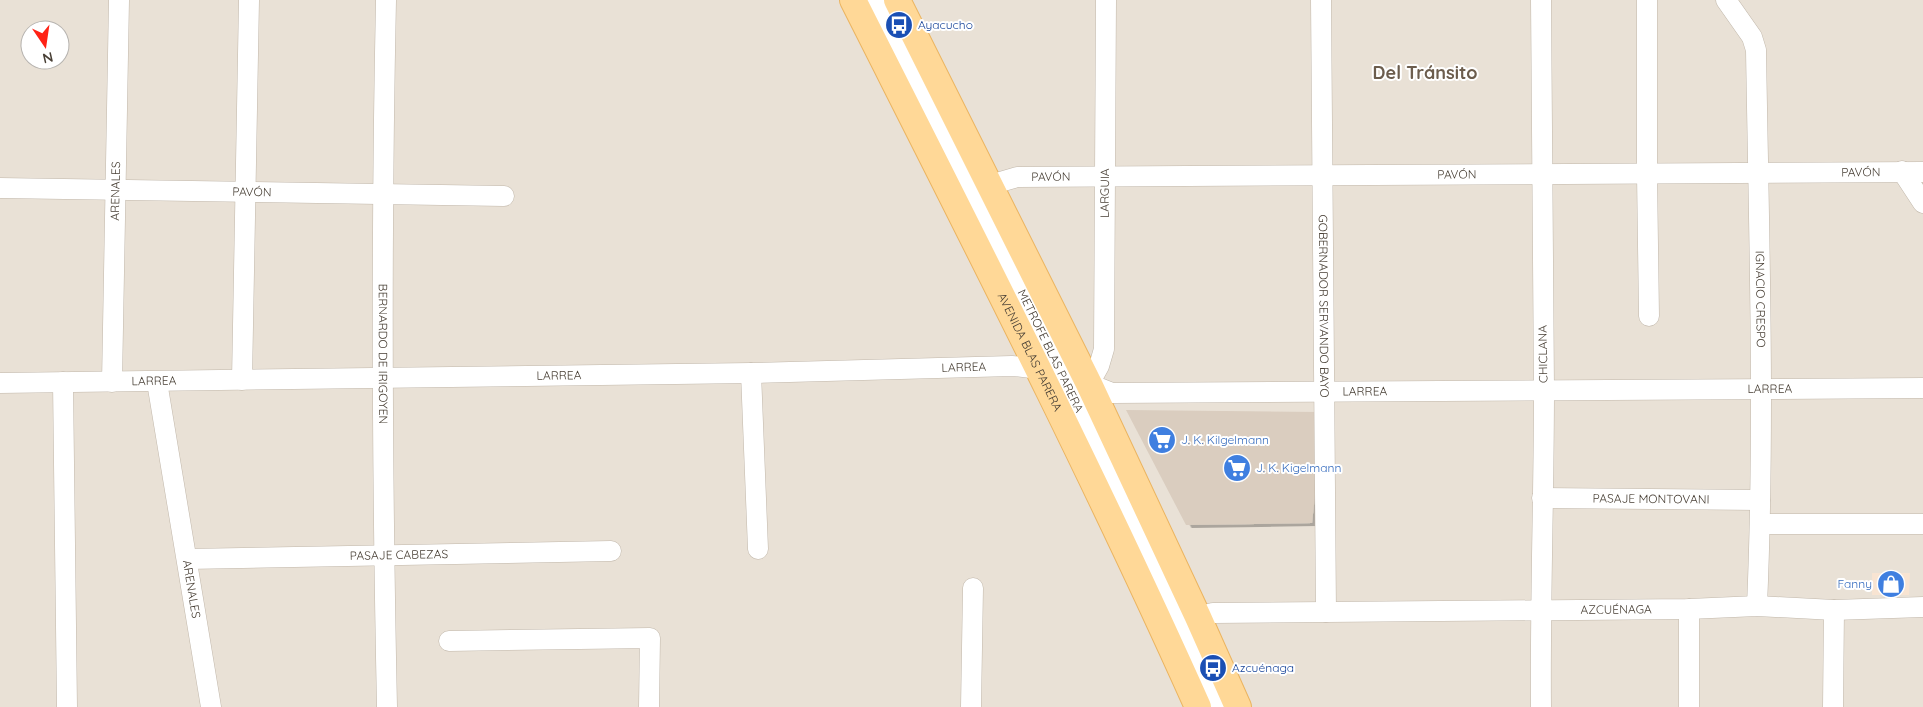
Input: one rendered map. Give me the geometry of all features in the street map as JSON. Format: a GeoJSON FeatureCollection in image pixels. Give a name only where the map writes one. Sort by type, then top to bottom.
{"type":"FeatureCollection","features":[{"type":"Feature","properties":{"kind":"main road","name":"AVENIDA BLAS PARERA"},"geometry":{"type":"LineString","coordinates":[[853,0],[1038,368],[1180,622],[1238,707]]}},
{"type":"Feature","properties":{"kind":"main road","name":"AVENIDA BLAS PARERA"},"geometry":{"type":"LineString","coordinates":[[897,0],[1089,384],[1180,622],[1198,707]]}},
{"type":"Feature","properties":{"kind":"street","name":"ARENALES"},"geometry":{"type":"LineString","coordinates":[[112,382],[119,0]]}},
{"type":"Feature","properties":{"kind":"street"},"geometry":{"type":"LineString","coordinates":[[242,380],[249,0]]}},
{"type":"Feature","properties":{"kind":"street","name":"BERNARDO DE IRIGOYEN"},"geometry":{"type":"LineString","coordinates":[[386,0],[382,194],[384,555],[387,707]]}},
{"type":"Feature","properties":{"kind":"street","name":"METROFE BLAS PARERA"},"geometry":{"type":"LineString","coordinates":[[876,0],[1064,376],[1218,707]]}},
{"type":"Feature","properties":{"kind":"street","name":"LARGUIA"},"geometry":{"type":"LineString","coordinates":[[1089,384],[1099,366],[1104,349],[1106,0]]}},
{"type":"Feature","properties":{"kind":"street","name":"GOBERNADOR SERVANDO BAYO"},"geometry":{"type":"LineString","coordinates":[[1321,0],[1326,612]]}},
{"type":"Feature","properties":{"kind":"street","name":"CHICLANA"},"geometry":{"type":"LineString","coordinates":[[1541,0],[1544,391],[1540,610],[1541,707]]}},
{"type":"Feature","properties":{"kind":"street"},"geometry":{"type":"LineString","coordinates":[[1648,0],[1647,174],[1649,316]]}},
{"type":"Feature","properties":{"kind":"street","name":"IGNACIO CRESPO"},"geometry":{"type":"LineString","coordinates":[[1726,0],[1752,37],[1756,50],[1761,389],[1757,606]]}},
{"type":"Feature","properties":{"kind":"street"},"geometry":{"type":"LineString","coordinates":[[1902,171],[1923,203]]}},
{"type":"Feature","properties":{"kind":"street","name":"PAVÓN"},"geometry":{"type":"LineString","coordinates":[[990,185],[1017,177],[1923,172]]}},
{"type":"Feature","properties":{"kind":"street","name":"PAVÓN"},"geometry":{"type":"LineString","coordinates":[[0,188],[504,196]]}},
{"type":"Feature","properties":{"kind":"street","name":"LARREA"},"geometry":{"type":"LineString","coordinates":[[0,383],[751,373],[1012,366],[1038,368],[1112,393],[1923,388]]}},
{"type":"Feature","properties":{"kind":"street"},"geometry":{"type":"LineString","coordinates":[[751,373],[758,550]]}},
{"type":"Feature","properties":{"kind":"street"},"geometry":{"type":"LineString","coordinates":[[63,382],[67,707]]}},
{"type":"Feature","properties":{"kind":"street","name":"ARENALES"},"geometry":{"type":"LineString","coordinates":[[157,382],[211,707]]}},
{"type":"Feature","properties":{"kind":"street","name":"PASAJE MONTOVANI"},"geometry":{"type":"LineString","coordinates":[[1542,498],[1760,500]]}},
{"type":"Feature","properties":{"kind":"street"},"geometry":{"type":"LineString","coordinates":[[1760,524],[1923,524]]}},
{"type":"Feature","properties":{"kind":"street","name":"PASAJE CABEZAS"},"geometry":{"type":"LineString","coordinates":[[187,559],[612,550]]}},
{"type":"Feature","properties":{"kind":"street"},"geometry":{"type":"LineString","coordinates":[[971,707],[973,588]]}},
{"type":"Feature","properties":{"kind":"street","name":"AZCUÉNAGA"},"geometry":{"type":"LineString","coordinates":[[1180,622],[1213,613],[1689,609],[1757,606],[1834,610],[1923,608]]}},
{"type":"Feature","properties":{"kind":"street"},"geometry":{"type":"LineString","coordinates":[[1689,609],[1689,707]]}},
{"type":"Feature","properties":{"kind":"street"},"geometry":{"type":"LineString","coordinates":[[1833,707],[1834,610]]}},
{"type":"Feature","properties":{"kind":"street"},"geometry":{"type":"LineString","coordinates":[[449,641],[650,638],[648,707]]}},
{"type":"Feature","properties":{"kind":"shaded area"},"geometry":{"type":"Polygon","coordinates":[[[0,0],[1923,0],[1923,707],[0,707],[0,0]]]}},
{"type":"Feature","properties":{"kind":"shaded area","name":"Fanny"},"geometry":{"type":"Polygon","coordinates":[[[1872,573],[1910,573],[1909,595],[1872,595],[1872,573]]]}},
{"type":"Feature","properties":{"kind":"building","name":"J. K. Kigelmann"},"geometry":{"type":"Polygon","coordinates":[[[1126,410],[1324,412],[1312,523],[1186,525],[1126,410]]]}},
{"type":"Feature","properties":{"kind":"place","name":"Ayacucho"},"geometry":{"type":"Point","coordinates":[899,25]}},
{"type":"Feature","properties":{"kind":"place","name":"J. K. Kilgelmann"},"geometry":{"type":"Point","coordinates":[1162,440]}},
{"type":"Feature","properties":{"kind":"place","name":"J. K. Kigelmann"},"geometry":{"type":"Point","coordinates":[1237,468]}},
{"type":"Feature","properties":{"kind":"place","name":"Fanny"},"geometry":{"type":"Point","coordinates":[1891,584]}},
{"type":"Feature","properties":{"kind":"place","name":"Azcuénaga"},"geometry":{"type":"Point","coordinates":[1213,668]}},
{"type":"Feature","properties":{"kind":"district","name":"Del Tránsito"},"geometry":{"type":"Point","coordinates":[1425,73]}}]}
